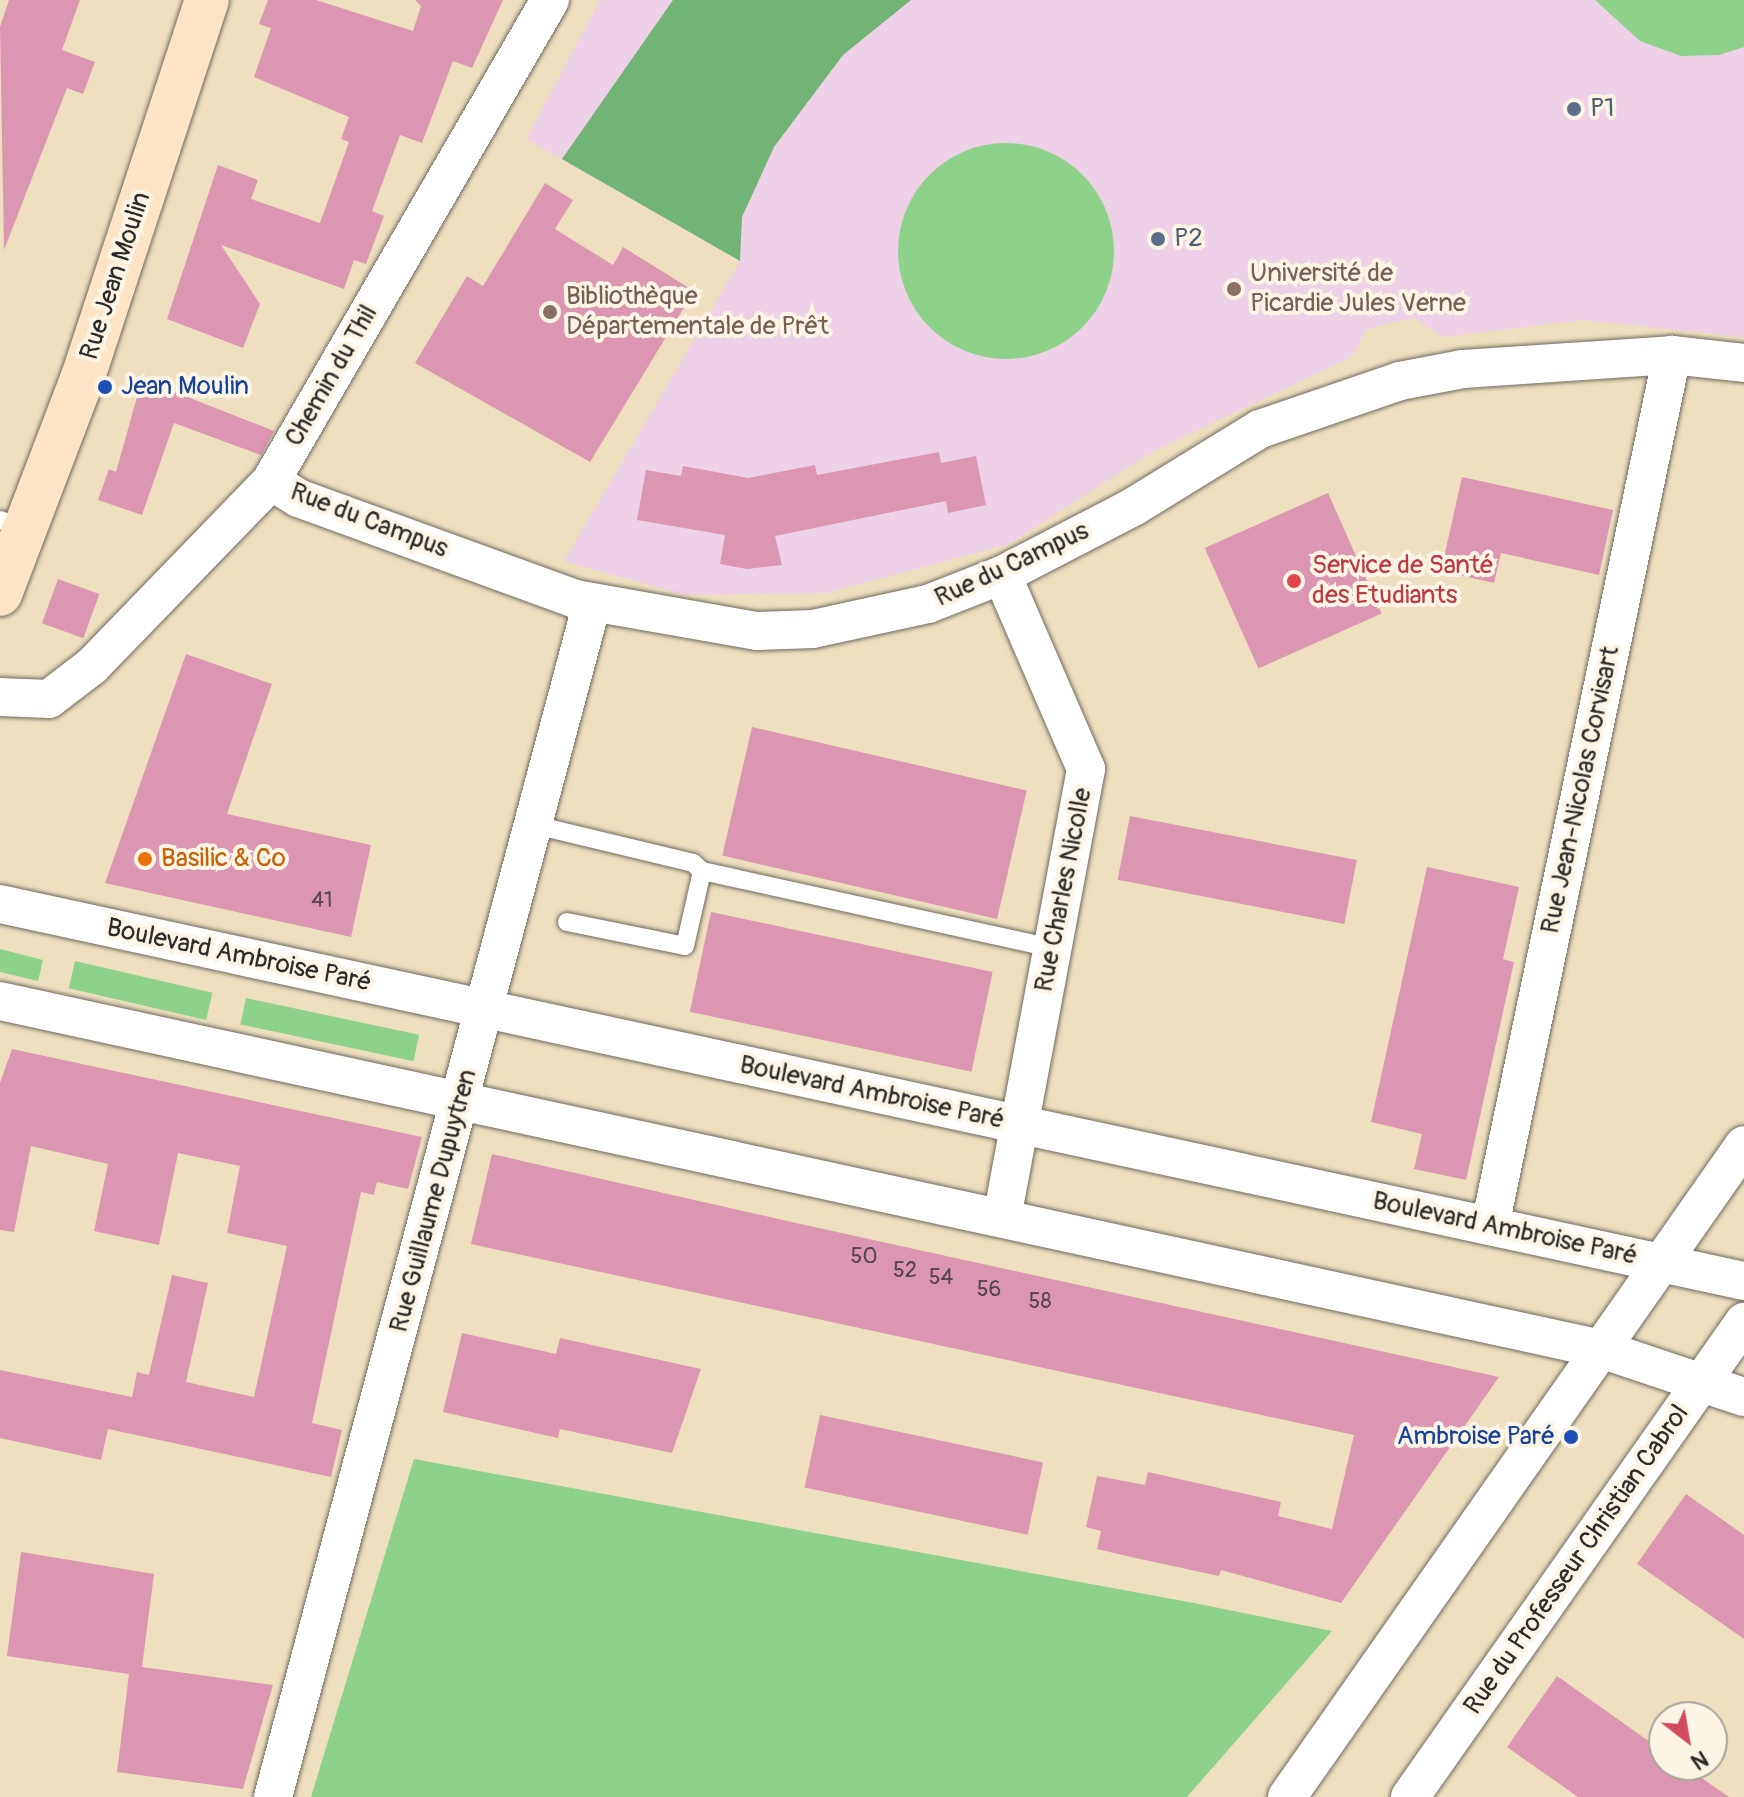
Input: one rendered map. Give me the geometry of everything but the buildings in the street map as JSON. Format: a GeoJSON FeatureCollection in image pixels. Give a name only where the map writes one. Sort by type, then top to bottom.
{"type":"FeatureCollection","features":[{"type":"Feature","properties":{"kind":"main road","name":"Rue Jean Moulin"},"geometry":{"type":"LineString","coordinates":[[0,594],[12,524],[83,377],[207,0]]}},
{"type":"Feature","properties":{"kind":"street","name":"Chemin du Thil"},"geometry":{"type":"LineString","coordinates":[[0,697],[49,699],[92,666],[271,481],[550,0]]}},
{"type":"Feature","properties":{"kind":"street","name":"Rue du Campus"},"geometry":{"type":"LineString","coordinates":[[271,481],[298,498],[592,603],[757,631],[813,629],[928,604],[1002,575],[1133,507],[1260,429],[1400,381],[1463,369],[1672,355],[1744,363]]}},
{"type":"Feature","properties":{"kind":"street","name":"Rue Jean-Nicolas Corvisart"},"geometry":{"type":"LineString","coordinates":[[1490,1226],[1672,355]]}},
{"type":"Feature","properties":{"kind":"street","name":"Rue Charles Nicolle"},"geometry":{"type":"LineString","coordinates":[[1002,575],[1086,769],[1002,1218]]}},
{"type":"Feature","properties":{"kind":"street","name":"Rue Guillaume Dupuytren"},"geometry":{"type":"LineString","coordinates":[[273,1797],[487,1009],[592,603]]}},
{"type":"Feature","properties":{"kind":"street","name":"Boulevard Ambroise Paré"},"geometry":{"type":"LineString","coordinates":[[0,904],[1744,1281]]}},
{"type":"Feature","properties":{"kind":"street"},"geometry":{"type":"LineString","coordinates":[[0,1001],[414,1095],[462,1100],[1601,1349],[1744,1397]]}},
{"type":"Feature","properties":{"kind":"street"},"geometry":{"type":"LineString","coordinates":[[1287,1797],[1744,1145]]}},
{"type":"Feature","properties":{"kind":"street","name":"Rue du Professeur Christian Cabrol"},"geometry":{"type":"LineString","coordinates":[[1417,1795],[1744,1322]]}},
{"type":"Feature","properties":{"kind":"lane"},"geometry":{"type":"LineString","coordinates":[[535,825],[693,863],[702,871],[1053,948]]}},
{"type":"Feature","properties":{"kind":"lane"},"geometry":{"type":"LineString","coordinates":[[567,922],[685,946],[702,871]]}},
{"type":"Feature","properties":{"kind":"shaded area","name":"Université de Picardie Jules Verne"},"geometry":{"type":"Polygon","coordinates":[[[600,0],[1744,0],[1744,337],[1582,320],[1443,337],[1414,318],[1386,324],[1366,330],[1352,357],[1154,451],[1009,544],[826,593],[684,595],[564,561],[740,261],[526,139],[600,0]]]}},
{"type":"Feature","properties":{"kind":"green space"},"geometry":{"type":"Polygon","coordinates":[[[673,0],[911,0],[843,55],[774,147],[742,217],[740,261],[562,159],[673,0]]]}},
{"type":"Feature","properties":{"kind":"green space"},"geometry":{"type":"Polygon","coordinates":[[[1595,0],[1744,0],[1744,47],[1719,55],[1681,56],[1640,41],[1595,0]]]}},
{"type":"Feature","properties":{"kind":"green space"},"geometry":{"type":"Polygon","coordinates":[[[1006,143],[1047,151],[1066,161],[1082,175],[1096,191],[1106,210],[1114,251],[1106,292],[1096,311],[1082,327],[1066,341],[1047,351],[1006,359],[965,351],[946,341],[930,327],[916,311],[906,292],[898,251],[906,210],[916,191],[930,175],[946,161],[965,151],[1006,143]]]}},
{"type":"Feature","properties":{"kind":"green space"},"geometry":{"type":"Polygon","coordinates":[[[0,949],[43,960],[38,981],[0,972],[0,949]]]}},
{"type":"Feature","properties":{"kind":"green space"},"geometry":{"type":"Polygon","coordinates":[[[75,961],[212,993],[206,1020],[69,988],[75,961]]]}},
{"type":"Feature","properties":{"kind":"green space"},"geometry":{"type":"Polygon","coordinates":[[[246,998],[419,1035],[414,1061],[240,1024],[246,998]]]}},
{"type":"Feature","properties":{"kind":"green space"},"geometry":{"type":"Polygon","coordinates":[[[414,1459],[1332,1631],[1187,1797],[311,1797],[414,1459]]]}},
{"type":"Feature","properties":{"kind":"place","name":"P1"},"geometry":{"type":"Point","coordinates":[1574,109]}},
{"type":"Feature","properties":{"kind":"place","name":"P2"},"geometry":{"type":"Point","coordinates":[1158,239]}},
{"type":"Feature","properties":{"kind":"place","name":"Université de Picardie Jules Verne"},"geometry":{"type":"Point","coordinates":[1234,289]}},
{"type":"Feature","properties":{"kind":"place","name":"Bibliothèque Départementale de Prêt"},"geometry":{"type":"Point","coordinates":[550,312]}},
{"type":"Feature","properties":{"kind":"place","name":"Jean Moulin"},"geometry":{"type":"Point","coordinates":[105,387]}},
{"type":"Feature","properties":{"kind":"place","name":"Service de Santé des Etudiants"},"geometry":{"type":"Point","coordinates":[1294,581]}},
{"type":"Feature","properties":{"kind":"place","name":"Basilic & Co"},"geometry":{"type":"Point","coordinates":[145,859]}},
{"type":"Feature","properties":{"kind":"place","name":"Ambroise Paré"},"geometry":{"type":"Point","coordinates":[1571,1437]}}]}
